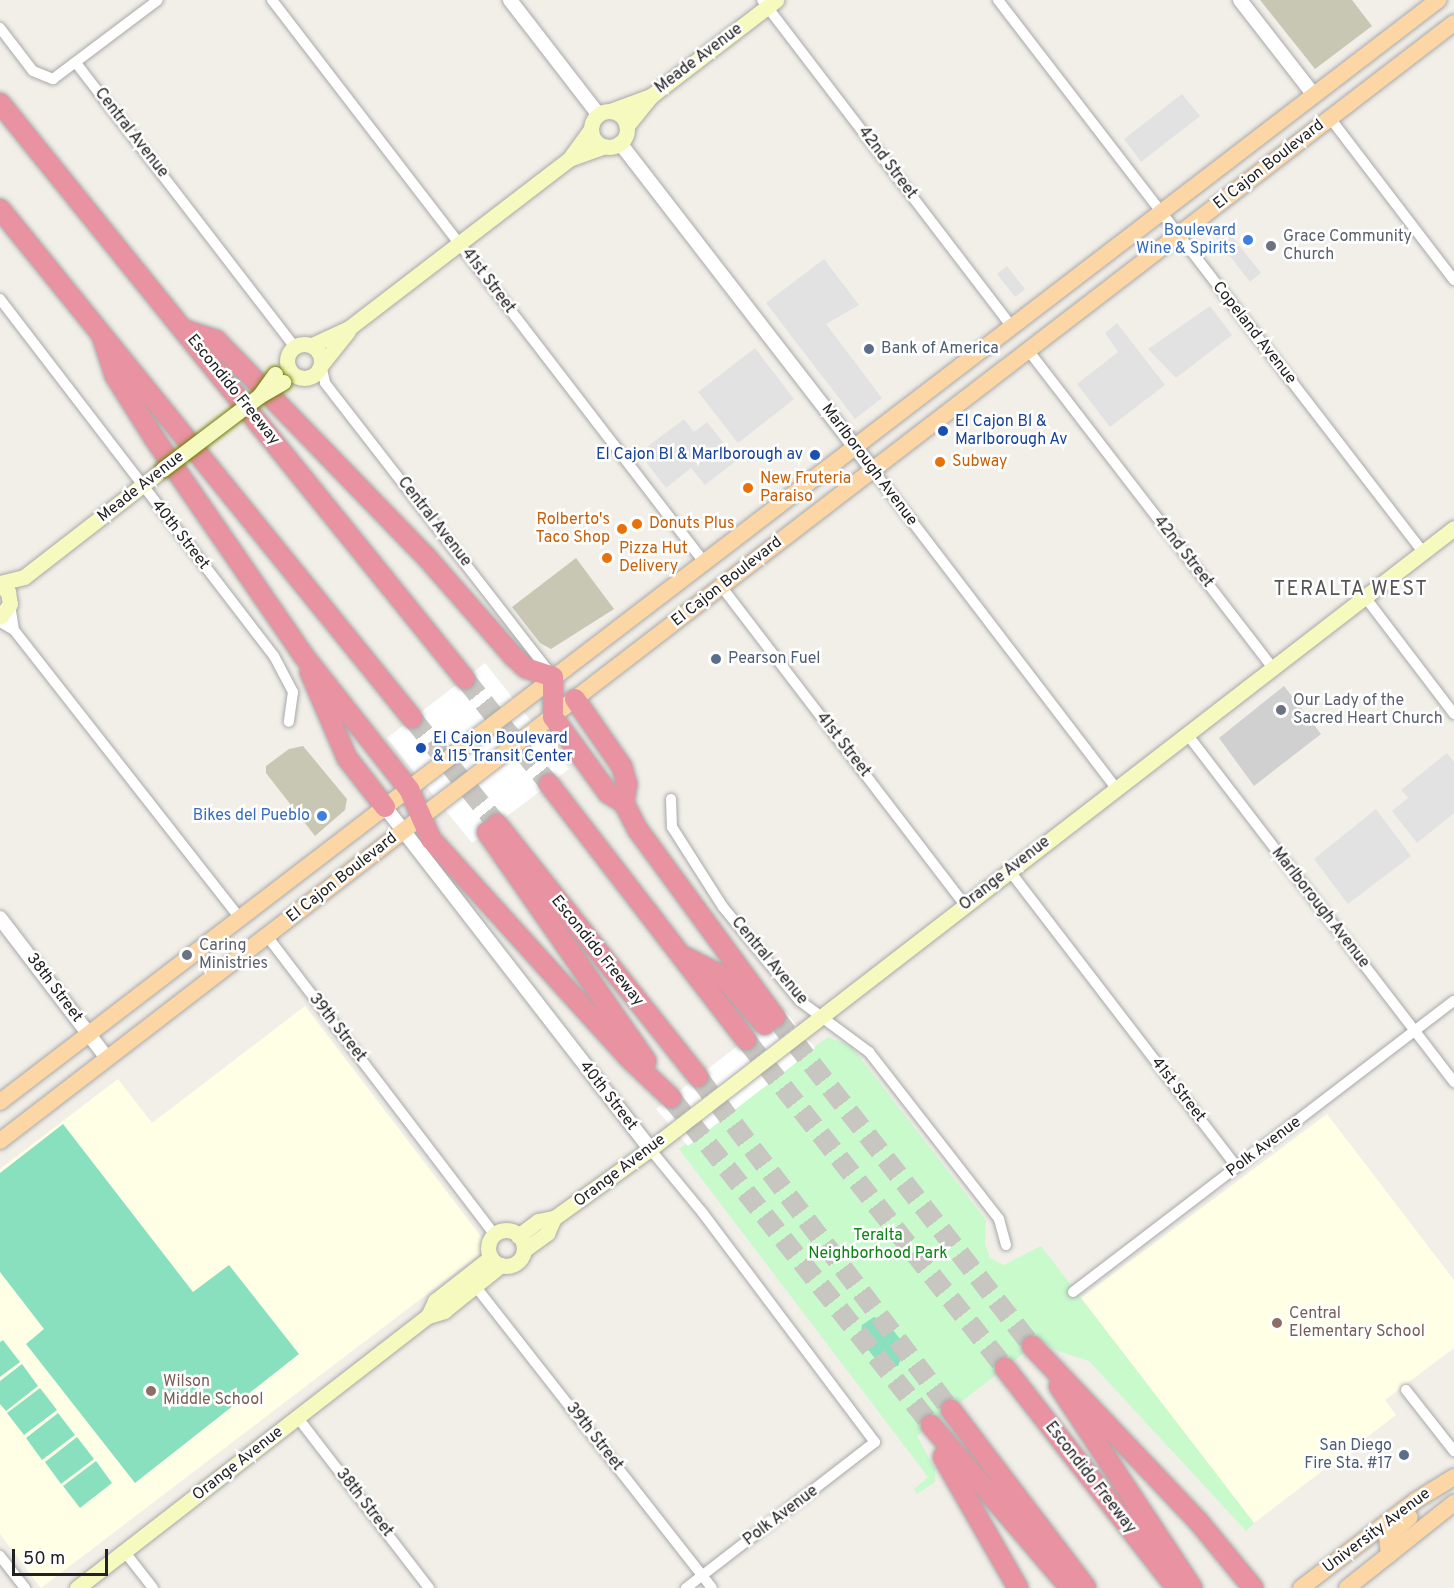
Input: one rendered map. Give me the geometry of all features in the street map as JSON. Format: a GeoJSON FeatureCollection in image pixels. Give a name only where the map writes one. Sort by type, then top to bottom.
{"type":"FeatureCollection","features":[{"type":"Feature","properties":{"kind":"highway","name":"Escondido Freeway"},"geometry":{"type":"LineString","coordinates":[[0,103],[465,679]]}},
{"type":"Feature","properties":{"kind":"highway"},"geometry":{"type":"LineString","coordinates":[[0,209],[412,718]]}},
{"type":"Feature","properties":{"kind":"highway"},"geometry":{"type":"LineString","coordinates":[[185,330],[216,340],[429,560],[513,656],[526,668],[553,677],[553,717],[608,793],[624,803],[638,830],[770,1021],[722,975],[682,955]]}},
{"type":"Feature","properties":{"kind":"highway"},"geometry":{"type":"LineString","coordinates":[[102,336],[115,376],[303,655],[409,789],[422,817]]}},
{"type":"Feature","properties":{"kind":"highway"},"geometry":{"type":"LineString","coordinates":[[303,655],[347,758],[385,807]]}},
{"type":"Feature","properties":{"kind":"highway"},"geometry":{"type":"LineString","coordinates":[[575,699],[622,767],[627,784],[624,803]]}},
{"type":"Feature","properties":{"kind":"highway"},"geometry":{"type":"LineString","coordinates":[[549,784],[746,1040]]}},
{"type":"Feature","properties":{"kind":"highway","name":"Escondido Freeway"},"geometry":{"type":"LineString","coordinates":[[422,817],[431,839],[670,1098],[492,828],[698,1077]]}},
{"type":"Feature","properties":{"kind":"highway"},"geometry":{"type":"LineString","coordinates":[[1192,1588],[1032,1347],[1198,1521],[1253,1588]]}},
{"type":"Feature","properties":{"kind":"highway","name":"Escondido Freeway"},"geometry":{"type":"LineString","coordinates":[[1005,1368],[1176,1588]]}},
{"type":"Feature","properties":{"kind":"highway"},"geometry":{"type":"LineString","coordinates":[[951,1410],[1086,1588]]}},
{"type":"Feature","properties":{"kind":"highway"},"geometry":{"type":"LineString","coordinates":[[1018,1588],[929,1427],[1070,1588]]}},
{"type":"Feature","properties":{"kind":"highway"},"geometry":{"type":"LineString","coordinates":[[1001,1554],[1025,1588]]}},
{"type":"Feature","properties":{"kind":"main road","name":"El Cajon Boulevard"},"geometry":{"type":"LineString","coordinates":[[0,1102],[1438,0]]}},
{"type":"Feature","properties":{"kind":"main road","name":"Meade Avenue"},"geometry":{"type":"LineString","coordinates":[[627,126],[651,96],[768,2]]}},
{"type":"Feature","properties":{"kind":"main road","name":"El Cajon Boulevard"},"geometry":{"type":"LineString","coordinates":[[0,1141],[1454,23]]}},
{"type":"Feature","properties":{"kind":"main road","name":"Meade Avenue"},"geometry":{"type":"LineString","coordinates":[[604,112],[651,96]]}},
{"type":"Feature","properties":{"kind":"main road"},"geometry":{"type":"LineString","coordinates":[[304,378],[290,371],[291,350],[312,345],[349,328],[569,159],[604,112],[620,114],[627,126],[620,143],[604,146],[569,159]]}},
{"type":"Feature","properties":{"kind":"main road"},"geometry":{"type":"LineString","coordinates":[[591,129],[604,146]]}},
{"type":"Feature","properties":{"kind":"main road"},"geometry":{"type":"LineString","coordinates":[[279,378],[304,378],[315,374],[349,328]]}},
{"type":"Feature","properties":{"kind":"main road"},"geometry":{"type":"LineString","coordinates":[[312,345],[320,353],[321,365]]}},
{"type":"Feature","properties":{"kind":"main road","name":"Meade Avenue"},"geometry":{"type":"LineString","coordinates":[[10,604],[8,592],[0,584],[24,577],[259,396],[279,378],[291,350]]}},
{"type":"Feature","properties":{"kind":"main road","name":"Orange Avenue"},"geometry":{"type":"LineString","coordinates":[[521,1243],[547,1233],[554,1218],[650,1149],[1454,528]]}},
{"type":"Feature","properties":{"kind":"main road","name":"Meade Avenue"},"geometry":{"type":"LineString","coordinates":[[0,617],[10,604],[24,577]]}},
{"type":"Feature","properties":{"kind":"main road"},"geometry":{"type":"LineString","coordinates":[[509,1231],[521,1243],[513,1265],[496,1261],[489,1247],[495,1235],[509,1231]]}},
{"type":"Feature","properties":{"kind":"main road","name":"Orange Avenue"},"geometry":{"type":"LineString","coordinates":[[77,1588],[428,1316],[444,1311],[476,1287],[496,1261]]}},
{"type":"Feature","properties":{"kind":"main road","name":"Orange Avenue"},"geometry":{"type":"LineString","coordinates":[[428,1316],[435,1301],[496,1261]]}},
{"type":"Feature","properties":{"kind":"main road","name":"University Avenue"},"geometry":{"type":"LineString","coordinates":[[1301,1588],[1414,1502],[1454,1477]]}},
{"type":"Feature","properties":{"kind":"main road"},"geometry":{"type":"LineString","coordinates":[[1389,1555],[1385,1542],[1409,1520],[1414,1502]]}},
{"type":"Feature","properties":{"kind":"main road","name":"University Avenue"},"geometry":{"type":"LineString","coordinates":[[1347,1588],[1454,1503]]}},
{"type":"Feature","properties":{"kind":"street"},"geometry":{"type":"LineString","coordinates":[[0,28],[39,76],[58,77],[158,0]]}},
{"type":"Feature","properties":{"kind":"street","name":"41st Street"},"geometry":{"type":"LineString","coordinates":[[272,0],[704,562]]}},
{"type":"Feature","properties":{"kind":"street"},"geometry":{"type":"LineString","coordinates":[[510,0],[604,112]]}},
{"type":"Feature","properties":{"kind":"street","name":"Copeland Avenue"},"geometry":{"type":"LineString","coordinates":[[998,0],[1423,552]]}},
{"type":"Feature","properties":{"kind":"street"},"geometry":{"type":"LineString","coordinates":[[1240,0],[1314,95]]}},
{"type":"Feature","properties":{"kind":"street","name":"42nd Street"},"geometry":{"type":"LineString","coordinates":[[768,2],[1012,327]]}},
{"type":"Feature","properties":{"kind":"street","name":"Central Avenue"},"geometry":{"type":"LineString","coordinates":[[76,63],[291,350]]}},
{"type":"Feature","properties":{"kind":"street"},"geometry":{"type":"LineString","coordinates":[[1330,118],[1454,280]]}},
{"type":"Feature","properties":{"kind":"street","name":"Marlborough Avenue"},"geometry":{"type":"LineString","coordinates":[[620,143],[1116,788]]}},
{"type":"Feature","properties":{"kind":"street","name":"40th Street"},"geometry":{"type":"LineString","coordinates":[[0,299],[286,674],[292,692],[289,722]]}},
{"type":"Feature","properties":{"kind":"street","name":"42nd Street"},"geometry":{"type":"LineString","coordinates":[[1028,350],[1273,668]]}},
{"type":"Feature","properties":{"kind":"street","name":"Central Avenue"},"geometry":{"type":"LineString","coordinates":[[321,365],[325,383],[553,677]]}},
{"type":"Feature","properties":{"kind":"street","name":"41st Street"},"geometry":{"type":"LineString","coordinates":[[721,586],[965,904]]}},
{"type":"Feature","properties":{"kind":"street"},"geometry":{"type":"LineString","coordinates":[[1365,597],[1454,714]]}},
{"type":"Feature","properties":{"kind":"street"},"geometry":{"type":"LineString","coordinates":[[10,604],[14,630]]}},
{"type":"Feature","properties":{"kind":"street"},"geometry":{"type":"LineString","coordinates":[[0,622],[14,630],[240,918]]}},
{"type":"Feature","properties":{"kind":"street","name":"Marlborough Avenue"},"geometry":{"type":"LineString","coordinates":[[1186,734],[1454,1083]]}},
{"type":"Feature","properties":{"kind":"street","name":"Central Avenue"},"geometry":{"type":"LineString","coordinates":[[671,799],[672,827],[723,907],[800,1002],[869,1052],[999,1219],[1006,1245]]}},
{"type":"Feature","properties":{"kind":"street","name":"40th Street"},"geometry":{"type":"LineString","coordinates":[[385,807],[650,1149],[702,1212],[875,1442]]}},
{"type":"Feature","properties":{"kind":"street","name":"41st Street"},"geometry":{"type":"LineString","coordinates":[[1009,870],[1237,1167]]}},
{"type":"Feature","properties":{"kind":"street","name":"38th Street"},"geometry":{"type":"LineString","coordinates":[[0,918],[107,1058]]}},
{"type":"Feature","properties":{"kind":"street","name":"39th Street"},"geometry":{"type":"LineString","coordinates":[[267,936],[495,1235]]}},
{"type":"Feature","properties":{"kind":"street","name":"Polk Avenue"},"geometry":{"type":"LineString","coordinates":[[1073,1292],[1454,1001]]}},
{"type":"Feature","properties":{"kind":"street","name":"39th Street"},"geometry":{"type":"LineString","coordinates":[[476,1287],[712,1588]]}},
{"type":"Feature","properties":{"kind":"street"},"geometry":{"type":"LineString","coordinates":[[1406,1390],[1454,1451]]}},
{"type":"Feature","properties":{"kind":"street","name":"38th Street"},"geometry":{"type":"LineString","coordinates":[[298,1418],[429,1588]]}},
{"type":"Feature","properties":{"kind":"street","name":"Polk Avenue"},"geometry":{"type":"LineString","coordinates":[[686,1588],[875,1442]]}},
{"type":"Feature","properties":{"kind":"street"},"geometry":{"type":"LineString","coordinates":[[124,1551],[153,1588]]}},
{"type":"Feature","properties":{"kind":"street"},"geometry":{"type":"LineString","coordinates":[[0,1556],[25,1588]]}},
{"type":"Feature","properties":{"kind":"shaded area"},"geometry":{"type":"Polygon","coordinates":[[[1260,0],[1352,0],[1372,26],[1315,69],[1260,0]]]}},
{"type":"Feature","properties":{"kind":"shaded area"},"geometry":{"type":"Polygon","coordinates":[[[1182,94],[1200,116],[1141,162],[1124,139],[1182,94]]]}},
{"type":"Feature","properties":{"kind":"shaded area"},"geometry":{"type":"Polygon","coordinates":[[[1224,226],[1261,273],[1250,282],[1213,234],[1224,226]]]}},
{"type":"Feature","properties":{"kind":"shaded area"},"geometry":{"type":"Polygon","coordinates":[[[824,259],[859,305],[826,324],[882,398],[855,419],[766,303],[824,259]]]}},
{"type":"Feature","properties":{"kind":"shaded area"},"geometry":{"type":"Polygon","coordinates":[[[1007,266],[1025,289],[1015,297],[997,274],[1007,266]]]}},
{"type":"Feature","properties":{"kind":"shaded area"},"geometry":{"type":"Polygon","coordinates":[[[1210,306],[1232,335],[1176,378],[1148,349],[1210,306]]]}},
{"type":"Feature","properties":{"kind":"shaded area"},"geometry":{"type":"Polygon","coordinates":[[[1117,323],[1165,385],[1110,427],[1077,384],[1118,352],[1105,333],[1117,323]]]}},
{"type":"Feature","properties":{"kind":"shaded area"},"geometry":{"type":"Polygon","coordinates":[[[755,348],[794,399],[738,443],[698,392],[755,348]]]}},
{"type":"Feature","properties":{"kind":"shaded area"},"geometry":{"type":"Polygon","coordinates":[[[684,419],[694,432],[707,422],[737,460],[705,485],[691,468],[666,488],[639,453],[684,419]]]}},
{"type":"Feature","properties":{"kind":"shaded area"},"geometry":{"type":"Polygon","coordinates":[[[576,558],[614,609],[551,649],[540,643],[512,607],[576,558]]]}},
{"type":"Feature","properties":{"kind":"shaded area","name":"Our Lady of the Sacred Heart Church"},"geometry":{"type":"Polygon","coordinates":[[[1284,686],[1321,734],[1254,786],[1219,738],[1284,686]]]}},
{"type":"Feature","properties":{"kind":"shaded area"},"geometry":{"type":"Polygon","coordinates":[[[303,746],[347,799],[345,810],[315,836],[266,773],[266,766],[289,749],[303,746]]]}},
{"type":"Feature","properties":{"kind":"shaded area"},"geometry":{"type":"Polygon","coordinates":[[[1447,753],[1454,762],[1454,813],[1417,843],[1392,811],[1408,798],[1401,790],[1447,753]]]}},
{"type":"Feature","properties":{"kind":"shaded area"},"geometry":{"type":"Polygon","coordinates":[[[1376,809],[1411,856],[1348,904],[1314,859],[1376,809]]]}},
{"type":"Feature","properties":{"kind":"shaded area","name":"Wilson Middle School"},"geometry":{"type":"Polygon","coordinates":[[[305,1006],[489,1247],[41,1588],[0,1534],[0,1169],[118,1079],[152,1123],[305,1006]]]}},
{"type":"Feature","properties":{"kind":"shaded area","name":"Central Elementary School"},"geometry":{"type":"Polygon","coordinates":[[[1327,1114],[1454,1280],[1454,1348],[1385,1400],[1396,1415],[1254,1523],[1081,1298],[1327,1114]]]}},
{"type":"Feature","properties":{"kind":"green space","name":"Teralta Neighborhood Park"},"geometry":{"type":"Polygon","coordinates":[[[828,1037],[851,1046],[986,1220],[985,1244],[990,1258],[1004,1265],[1041,1246],[1254,1523],[1246,1531],[1089,1361],[1055,1350],[1041,1340],[917,1436],[935,1469],[935,1482],[917,1494],[914,1489],[928,1477],[679,1149],[828,1037]]]}},
{"type":"Feature","properties":{"kind":"green space"},"geometry":{"type":"Polygon","coordinates":[[[63,1124],[193,1292],[229,1265],[299,1354],[135,1483],[26,1344],[44,1329],[0,1272],[0,1173],[63,1124]]]}},
{"type":"Feature","properties":{"kind":"green space"},"geometry":{"type":"Polygon","coordinates":[[[874,1317],[887,1322],[906,1347],[898,1366],[880,1365],[860,1339],[862,1325],[874,1317]]]}},
{"type":"Feature","properties":{"kind":"green space"},"geometry":{"type":"Polygon","coordinates":[[[3,1340],[20,1362],[0,1377],[0,1342],[3,1340]]]}},
{"type":"Feature","properties":{"kind":"green space"},"geometry":{"type":"Polygon","coordinates":[[[22,1364],[38,1386],[6,1411],[0,1404],[0,1381],[22,1364]]]}},
{"type":"Feature","properties":{"kind":"green space"},"geometry":{"type":"Polygon","coordinates":[[[40,1388],[57,1410],[24,1435],[7,1413],[40,1388]]]}},
{"type":"Feature","properties":{"kind":"green space"},"geometry":{"type":"Polygon","coordinates":[[[58,1413],[75,1435],[42,1460],[26,1438],[58,1413]]]}},
{"type":"Feature","properties":{"kind":"green space"},"geometry":{"type":"Polygon","coordinates":[[[77,1437],[94,1459],[61,1484],[45,1462],[77,1437]]]}},
{"type":"Feature","properties":{"kind":"green space"},"geometry":{"type":"Polygon","coordinates":[[[96,1461],[112,1483],[80,1508],[63,1486],[96,1461]]]}},
{"type":"Feature","properties":{"kind":"pier"},"geometry":{"type":"Polygon","coordinates":[[[485,663],[569,769],[472,843],[387,738],[485,663]]]}},
{"type":"Feature","properties":{"kind":"pier"},"geometry":{"type":"Polygon","coordinates":[[[784,1010],[815,1048],[688,1146],[656,1109],[784,1010]]]}},
{"type":"Feature","properties":{"kind":"tunnel"},"geometry":{"type":"LineString","coordinates":[[465,679],[549,784]]}},
{"type":"Feature","properties":{"kind":"tunnel"},"geometry":{"type":"LineString","coordinates":[[412,718],[497,824]]}},
{"type":"Feature","properties":{"kind":"tunnel"},"geometry":{"type":"LineString","coordinates":[[775,1017],[1032,1346]]}},
{"type":"Feature","properties":{"kind":"tunnel"},"geometry":{"type":"LineString","coordinates":[[746,1040],[1005,1368]]}},
{"type":"Feature","properties":{"kind":"tunnel"},"geometry":{"type":"LineString","coordinates":[[698,1077],[951,1410]]}},
{"type":"Feature","properties":{"kind":"tunnel"},"geometry":{"type":"LineString","coordinates":[[671,1098],[931,1425]]}},
{"type":"Feature","properties":{"kind":"place","name":"Boulevard Wine & Spirits"},"geometry":{"type":"Point","coordinates":[1248,240]}},
{"type":"Feature","properties":{"kind":"place","name":"Grace Community Church"},"geometry":{"type":"Point","coordinates":[1271,246]}},
{"type":"Feature","properties":{"kind":"place","name":"Bank of America"},"geometry":{"type":"Point","coordinates":[869,349]}},
{"type":"Feature","properties":{"kind":"place","name":"El Cajon Bl & Marlborough Av"},"geometry":{"type":"Point","coordinates":[943,431]}},
{"type":"Feature","properties":{"kind":"place","name":"El Cajon Bl & Marlborough av"},"geometry":{"type":"Point","coordinates":[815,455]}},
{"type":"Feature","properties":{"kind":"place","name":"Subway"},"geometry":{"type":"Point","coordinates":[940,462]}},
{"type":"Feature","properties":{"kind":"place","name":"New Fruteria Paraiso"},"geometry":{"type":"Point","coordinates":[748,488]}},
{"type":"Feature","properties":{"kind":"place","name":"Donuts Plus"},"geometry":{"type":"Point","coordinates":[637,524]}},
{"type":"Feature","properties":{"kind":"place","name":"Rolberto's Taco Shop"},"geometry":{"type":"Point","coordinates":[622,529]}},
{"type":"Feature","properties":{"kind":"place","name":"Pizza Hut Delivery"},"geometry":{"type":"Point","coordinates":[607,558]}},
{"type":"Feature","properties":{"kind":"place","name":"Pearson Fuel"},"geometry":{"type":"Point","coordinates":[716,659]}},
{"type":"Feature","properties":{"kind":"place","name":"Our Lady of the Sacred Heart Church"},"geometry":{"type":"Point","coordinates":[1281,710]}},
{"type":"Feature","properties":{"kind":"place","name":"El Cajon Boulevard & I15 Transit Center"},"geometry":{"type":"Point","coordinates":[421,748]}},
{"type":"Feature","properties":{"kind":"place","name":"Bikes del Pueblo"},"geometry":{"type":"Point","coordinates":[322,816]}},
{"type":"Feature","properties":{"kind":"place","name":"Caring Ministries"},"geometry":{"type":"Point","coordinates":[187,955]}},
{"type":"Feature","properties":{"kind":"place","name":"Central Elementary School"},"geometry":{"type":"Point","coordinates":[1277,1323]}},
{"type":"Feature","properties":{"kind":"place","name":"Wilson Middle School"},"geometry":{"type":"Point","coordinates":[151,1391]}},
{"type":"Feature","properties":{"kind":"place","name":"San Diego Fire Sta. #17"},"geometry":{"type":"Point","coordinates":[1404,1455]}},
{"type":"Feature","properties":{"kind":"district","name":"TERALTA WEST"},"geometry":{"type":"Point","coordinates":[1351,590]}}]}
